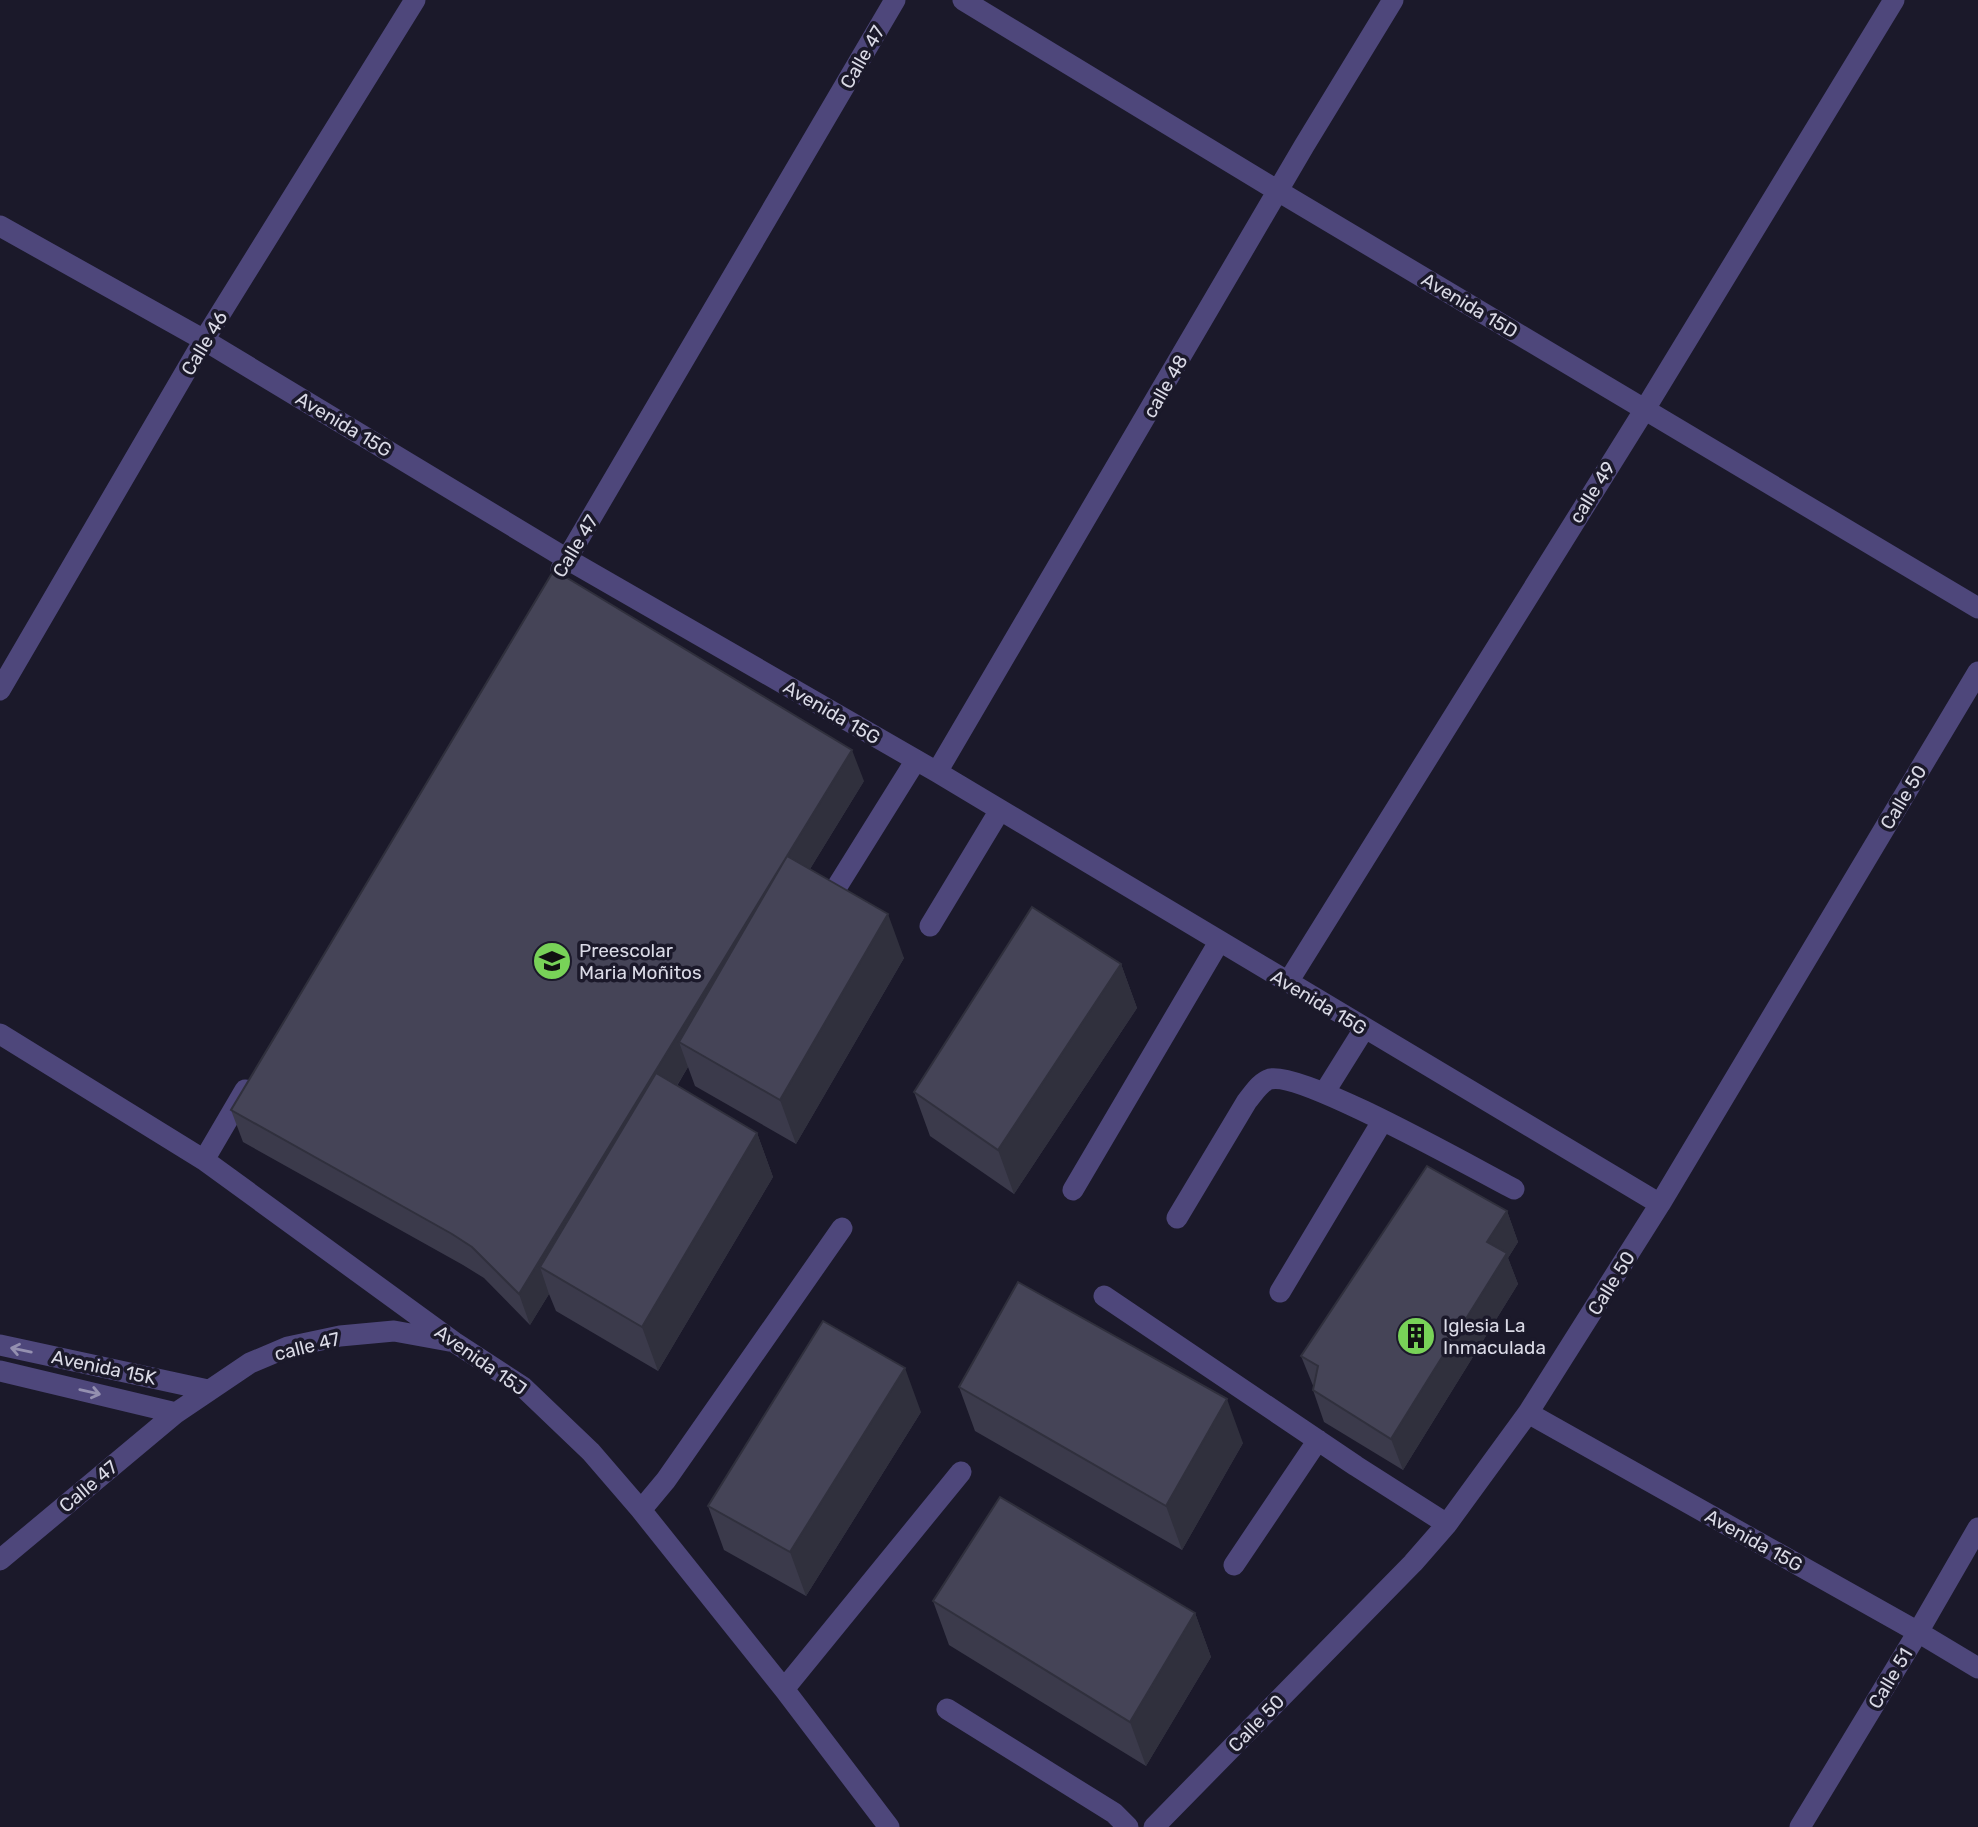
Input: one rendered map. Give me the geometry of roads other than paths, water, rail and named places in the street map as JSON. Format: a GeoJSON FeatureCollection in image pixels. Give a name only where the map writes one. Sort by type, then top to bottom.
{"type":"FeatureCollection","features":[{"type":"Feature","properties":{"kind":"street","name":"Calle 46"},"geometry":{"type":"LineString","coordinates":[[0,690],[204,340],[415,0]]}},
{"type":"Feature","properties":{"kind":"street","name":"Calle 47"},"geometry":{"type":"LineString","coordinates":[[553,582],[895,0]]}},
{"type":"Feature","properties":{"kind":"street","name":"Avenida 15D"},"geometry":{"type":"LineString","coordinates":[[963,0],[1978,608]]}},
{"type":"Feature","properties":{"kind":"street","name":"calle 48"},"geometry":{"type":"LineString","coordinates":[[937,772],[1393,0]]}},
{"type":"Feature","properties":{"kind":"street","name":"calle 49"},"geometry":{"type":"LineString","coordinates":[[1288,982],[1645,410],[1894,0]]}},
{"type":"Feature","properties":{"kind":"street","name":"Avenida 15G"},"geometry":{"type":"LineString","coordinates":[[0,226],[204,340],[567,559],[937,772],[1660,1204]]}},
{"type":"Feature","properties":{"kind":"street","name":"Calle 50"},"geometry":{"type":"LineString","coordinates":[[1154,1827],[1413,1563],[1447,1524],[1528,1413],[1660,1204],[1978,672]]}},
{"type":"Feature","properties":{"kind":"street"},"geometry":{"type":"LineString","coordinates":[[838,885],[916,760]]}},
{"type":"Feature","properties":{"kind":"street"},"geometry":{"type":"LineString","coordinates":[[930,926],[1000,810]]}},
{"type":"Feature","properties":{"kind":"street"},"geometry":{"type":"LineString","coordinates":[[1073,1190],[1219,942]]}},
{"type":"Feature","properties":{"kind":"street"},"geometry":{"type":"LineString","coordinates":[[1324,1093],[1364,1029]]}},
{"type":"Feature","properties":{"kind":"street","name":"Avenida 15J"},"geometry":{"type":"LineString","coordinates":[[0,1034],[204,1160],[454,1342],[523,1387],[591,1452],[641,1510],[784,1689],[889,1827]]}},
{"type":"Feature","properties":{"kind":"street"},"geometry":{"type":"LineString","coordinates":[[204,1160],[253,1077]]}},
{"type":"Feature","properties":{"kind":"street"},"geometry":{"type":"LineString","coordinates":[[1177,1218],[1247,1101],[1261,1084],[1277,1079],[1324,1093],[1383,1120],[1514,1189]]}},
{"type":"Feature","properties":{"kind":"street"},"geometry":{"type":"LineString","coordinates":[[1280,1292],[1383,1120]]}},
{"type":"Feature","properties":{"kind":"street"},"geometry":{"type":"LineString","coordinates":[[641,1510],[666,1480],[842,1228]]}},
{"type":"Feature","properties":{"kind":"street"},"geometry":{"type":"LineString","coordinates":[[1104,1296],[1447,1524]]}},
{"type":"Feature","properties":{"kind":"street","name":"calle 47"},"geometry":{"type":"LineString","coordinates":[[176,1413],[250,1363],[288,1348],[340,1336],[394,1331],[454,1342]]}},
{"type":"Feature","properties":{"kind":"street","name":"Avenida 15K"},"geometry":{"type":"LineString","coordinates":[[0,1345],[208,1390]]}},
{"type":"Feature","properties":{"kind":"street","name":"Avenida 15K"},"geometry":{"type":"LineString","coordinates":[[0,1371],[176,1413]]}},
{"type":"Feature","properties":{"kind":"street","name":"Calle 47"},"geometry":{"type":"LineString","coordinates":[[0,1560],[176,1413]]}},
{"type":"Feature","properties":{"kind":"street","name":"Avenida 15G"},"geometry":{"type":"LineString","coordinates":[[1528,1413],[1978,1668]]}},
{"type":"Feature","properties":{"kind":"street"},"geometry":{"type":"LineString","coordinates":[[1234,1565],[1318,1440]]}},
{"type":"Feature","properties":{"kind":"street"},"geometry":{"type":"LineString","coordinates":[[784,1689],[961,1472]]}},
{"type":"Feature","properties":{"kind":"street","name":"Calle 51"},"geometry":{"type":"LineString","coordinates":[[1800,1827],[1978,1528]]}},
{"type":"Feature","properties":{"kind":"street"},"geometry":{"type":"LineString","coordinates":[[947,1709],[1114,1813],[1128,1827]]}},
{"type":"Feature","properties":{"kind":"place","name":"Preescolar Maria Moñitos"},"geometry":{"type":"Point","coordinates":[552,961]}},
{"type":"Feature","properties":{"kind":"place","name":"Iglesia La Inmaculada"},"geometry":{"type":"Point","coordinates":[1416,1336]}}]}
